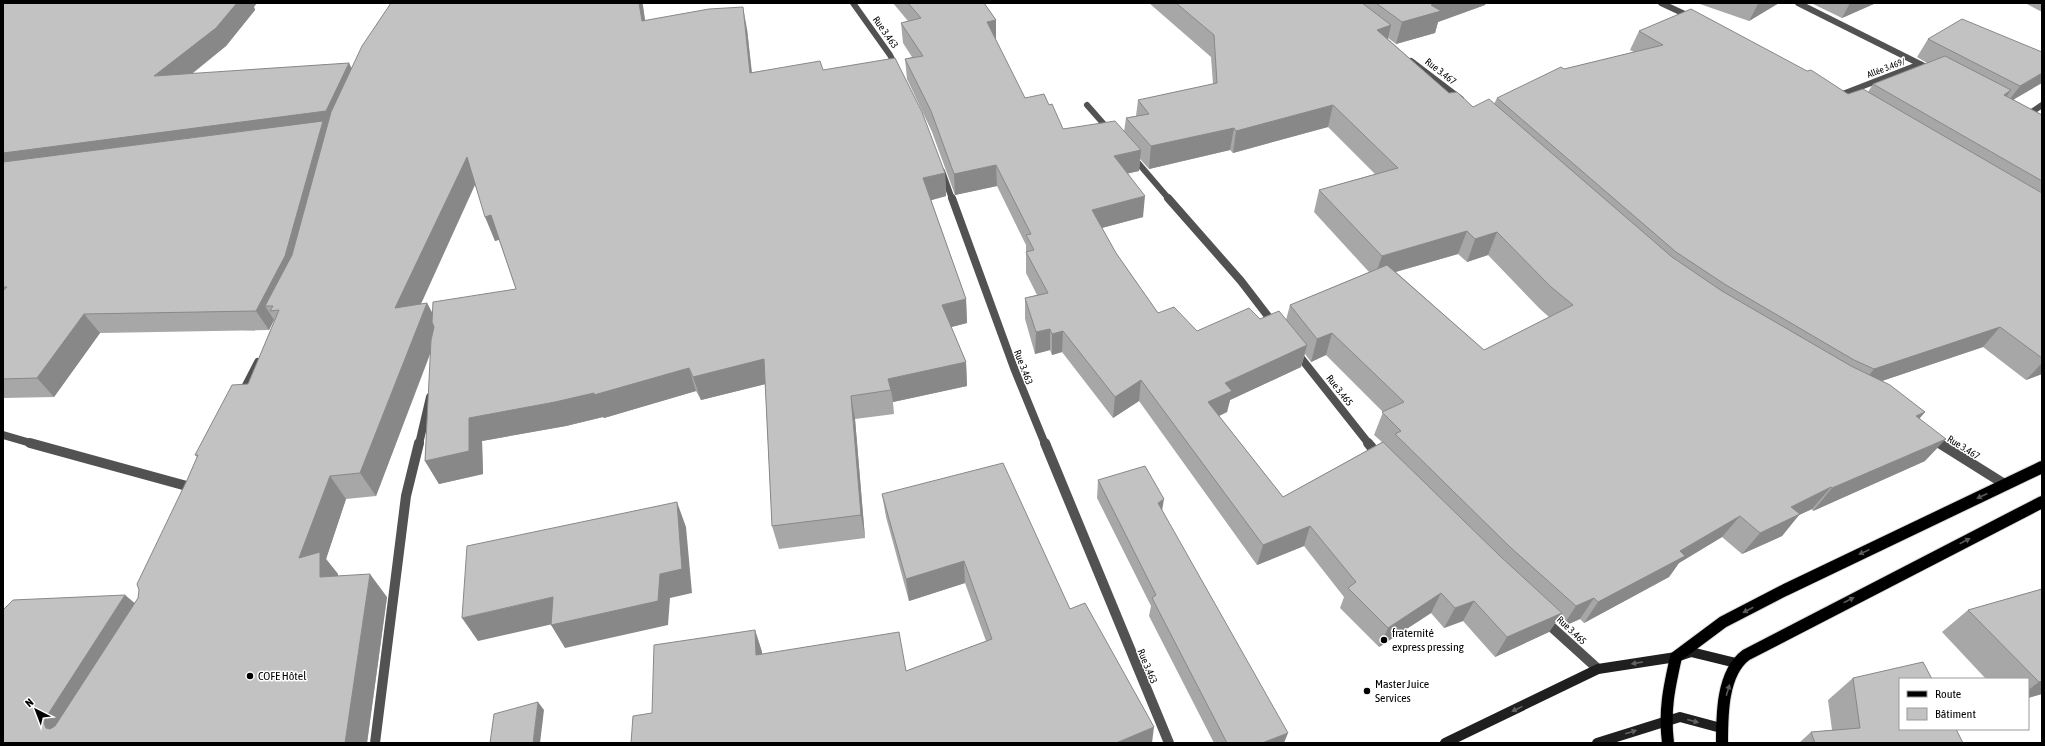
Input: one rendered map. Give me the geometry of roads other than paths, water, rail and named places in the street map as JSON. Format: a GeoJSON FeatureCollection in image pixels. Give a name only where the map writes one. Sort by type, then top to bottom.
{"type":"FeatureCollection","features":[{"type":"Feature","properties":{"kind":"main road"},"geometry":{"type":"LineString","coordinates":[[1668,743],[1665,721],[1669,687],[1676,656],[1723,622],[1785,590],[2042,467]]}},
{"type":"Feature","properties":{"kind":"main road"},"geometry":{"type":"LineString","coordinates":[[1722,743],[1721,728],[1726,695],[1736,663],[1752,650],[2042,502]]}},
{"type":"Feature","properties":{"kind":"main road"},"geometry":{"type":"LineString","coordinates":[[1445,743],[1598,670],[1691,652],[1736,663]]}},
{"type":"Feature","properties":{"kind":"main road"},"geometry":{"type":"LineString","coordinates":[[1597,743],[1680,717],[1721,728]]}},
{"type":"Feature","properties":{"kind":"street","name":"Rue 3.463"},"geometry":{"type":"LineString","coordinates":[[853,3],[890,55],[901,77]]}},
{"type":"Feature","properties":{"kind":"street"},"geometry":{"type":"LineString","coordinates":[[1661,3],[1696,19]]}},
{"type":"Feature","properties":{"kind":"street"},"geometry":{"type":"LineString","coordinates":[[1798,3],[1920,64]]}},
{"type":"Feature","properties":{"kind":"street","name":"Rue 3.467"},"geometry":{"type":"LineString","coordinates":[[1403,54],[1465,102]]}},
{"type":"Feature","properties":{"kind":"street","name":"Allée 3.469/"},"geometry":{"type":"LineString","coordinates":[[1840,95],[1920,64],[1941,75]]}},
{"type":"Feature","properties":{"kind":"street"},"geometry":{"type":"LineString","coordinates":[[1833,91],[1846,99]]}},
{"type":"Feature","properties":{"kind":"street"},"geometry":{"type":"LineString","coordinates":[[1087,104],[1112,134]]}},
{"type":"Feature","properties":{"kind":"street"},"geometry":{"type":"LineString","coordinates":[[2023,118],[2042,105]]}},
{"type":"Feature","properties":{"kind":"street"},"geometry":{"type":"LineString","coordinates":[[2016,114],[2029,122]]}},
{"type":"Feature","properties":{"kind":"street"},"geometry":{"type":"LineString","coordinates":[[1128,152],[1240,281],[1279,330]]}},
{"type":"Feature","properties":{"kind":"street","name":"Rue 3.463"},"geometry":{"type":"LineString","coordinates":[[939,164],[1014,368],[1169,743]]}},
{"type":"Feature","properties":{"kind":"street","name":"Rue 3.465"},"geometry":{"type":"LineString","coordinates":[[1293,348],[1382,461]]}},
{"type":"Feature","properties":{"kind":"street"},"geometry":{"type":"LineString","coordinates":[[237,404],[262,354]]}},
{"type":"Feature","properties":{"kind":"street"},"geometry":{"type":"LineString","coordinates":[[375,743],[406,496],[432,388]]}},
{"type":"Feature","properties":{"kind":"street"},"geometry":{"type":"LineString","coordinates":[[3,435],[194,488]]}},
{"type":"Feature","properties":{"kind":"street","name":"Rue 3.467"},"geometry":{"type":"LineString","coordinates":[[1928,435],[2006,485]]}},
{"type":"Feature","properties":{"kind":"street","name":"Rue 3.465"},"geometry":{"type":"LineString","coordinates":[[1540,616],[1598,670]]}},
{"type":"Feature","properties":{"kind":"place","name":"fraternité express pressing"},"geometry":{"type":"Point","coordinates":[1384,640]}},
{"type":"Feature","properties":{"kind":"place","name":"COFE Hôtel"},"geometry":{"type":"Point","coordinates":[250,676]}},
{"type":"Feature","properties":{"kind":"place","name":"Master Juice Services"},"geometry":{"type":"Point","coordinates":[1367,691]}}]}
